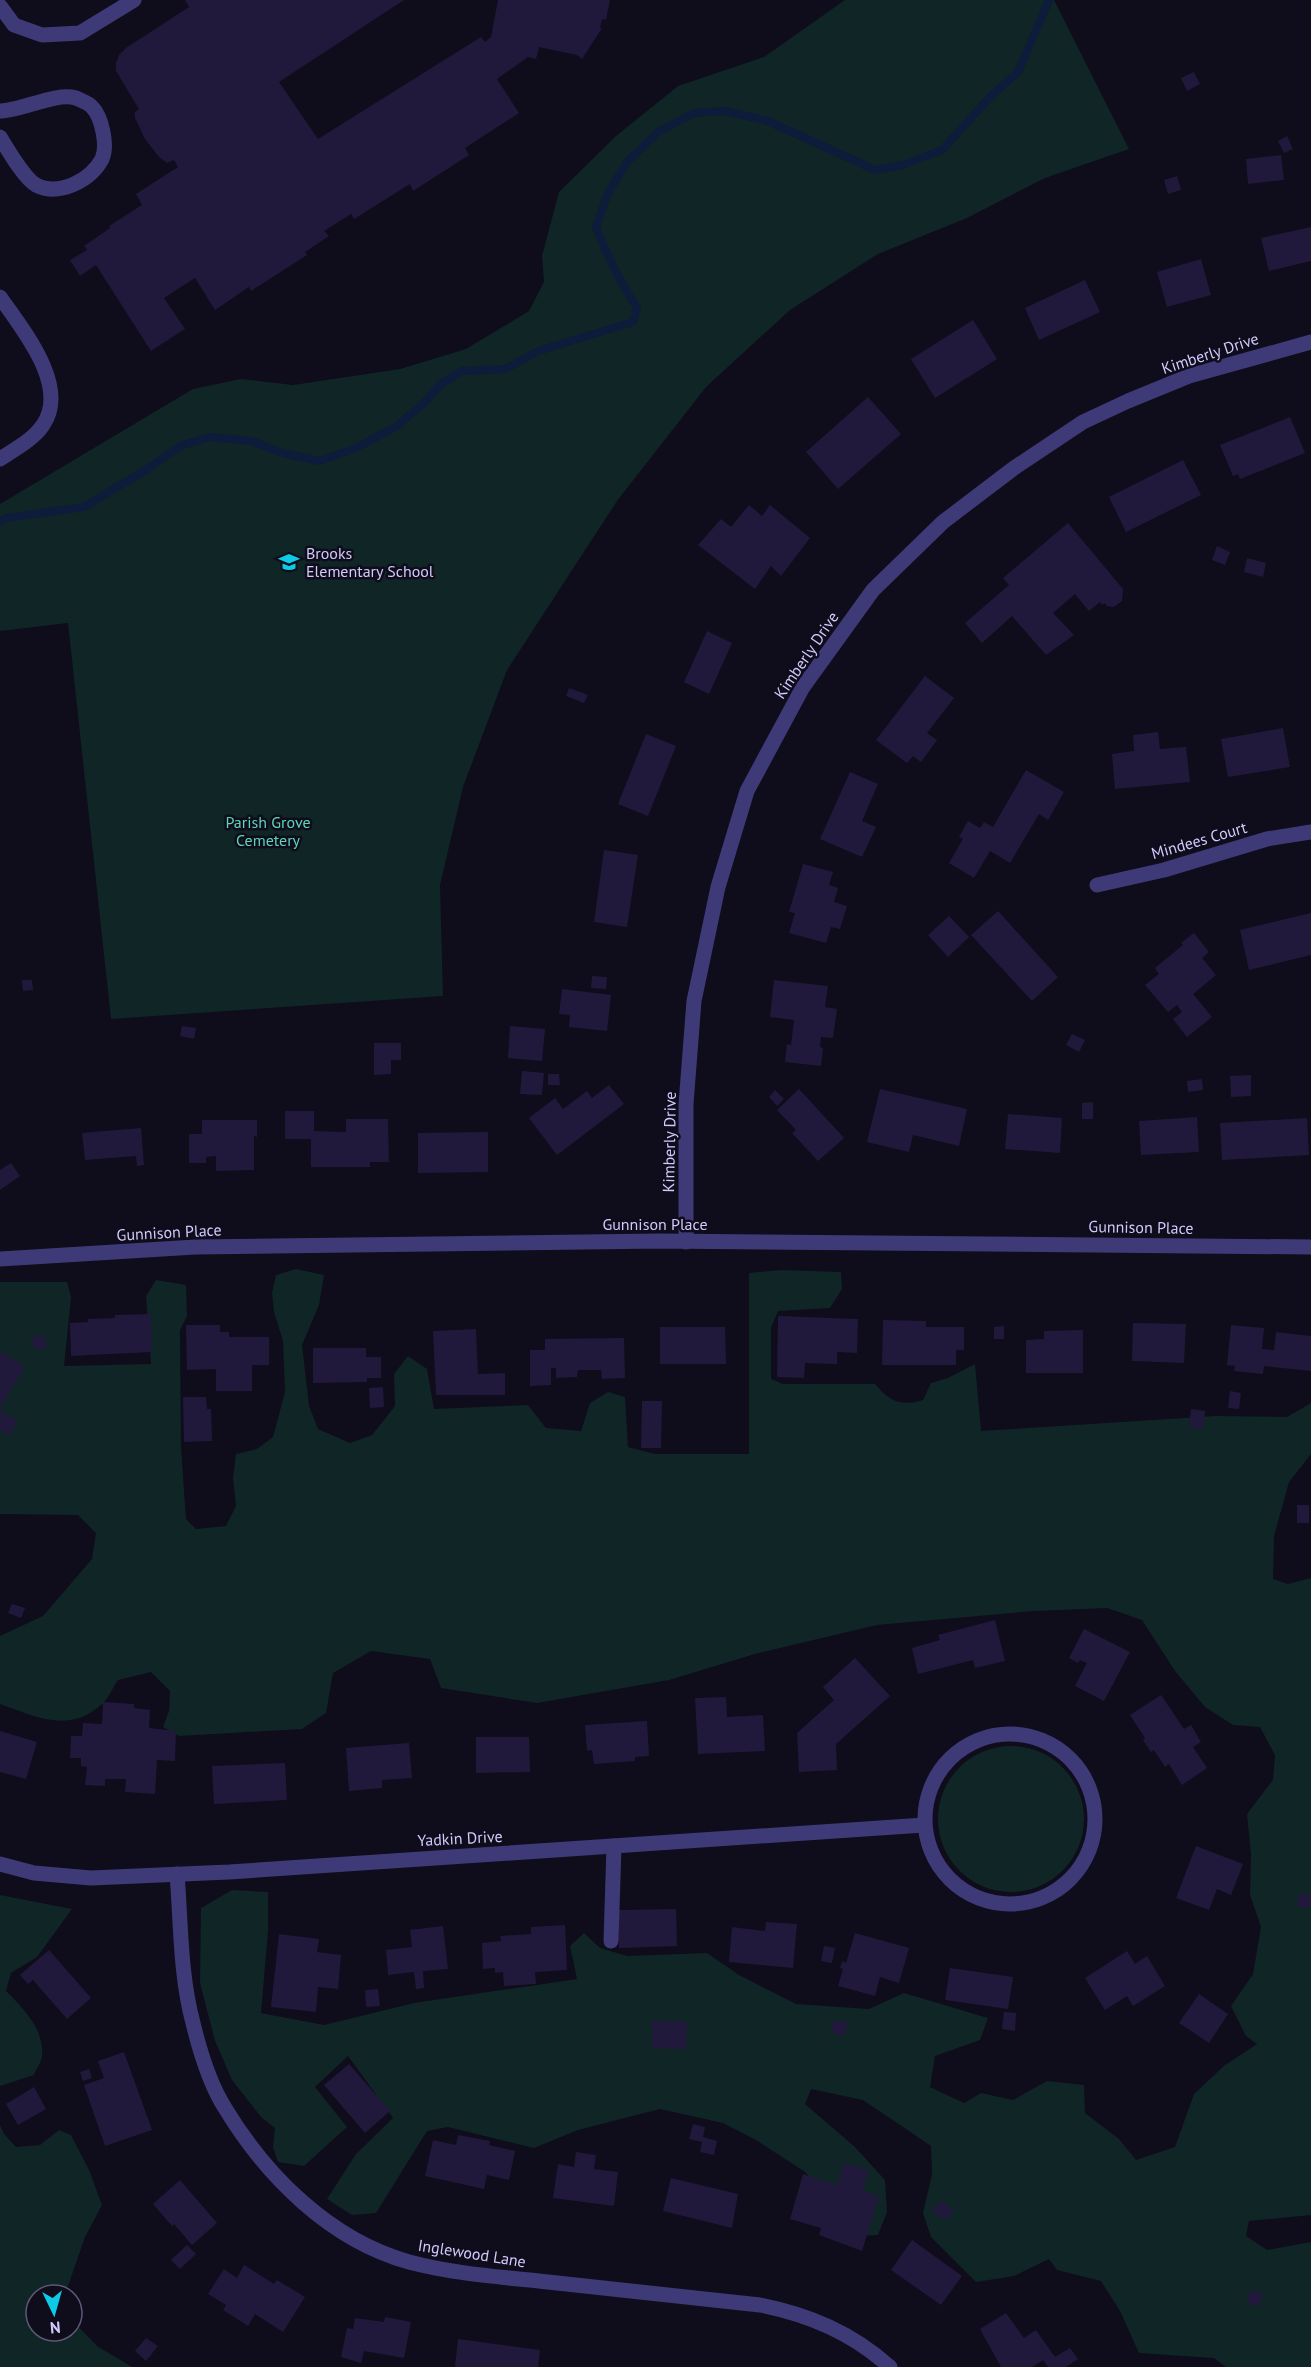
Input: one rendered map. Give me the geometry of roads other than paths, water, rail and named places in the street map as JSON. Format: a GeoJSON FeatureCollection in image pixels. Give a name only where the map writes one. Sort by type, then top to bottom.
{"type":"FeatureCollection","features":[{"type":"Feature","properties":{"kind":"street"},"geometry":{"type":"LineString","coordinates":[[0,6],[14,25],[42,35],[80,33],[134,0]]}},
{"type":"Feature","properties":{"kind":"street"},"geometry":{"type":"LineString","coordinates":[[0,111],[40,101],[74,97],[92,106],[104,131],[102,158],[85,179],[61,189],[36,185],[16,164],[0,137]]}},
{"type":"Feature","properties":{"kind":"street"},"geometry":{"type":"LineString","coordinates":[[0,297],[48,372],[51,406],[44,425],[27,441],[0,459]]}},
{"type":"Feature","properties":{"kind":"street","name":"Kimberly Drive"},"geometry":{"type":"LineString","coordinates":[[686,1242],[686,1104],[694,1001],[718,887],[747,790],[803,687],[873,590],[943,522],[1014,468],[1083,422],[1128,401],[1200,373],[1311,342]]}},
{"type":"Feature","properties":{"kind":"street","name":"Mindees Court"},"geometry":{"type":"LineString","coordinates":[[1097,885],[1164,870],[1267,839],[1311,832]]}},
{"type":"Feature","properties":{"kind":"street","name":"Gunnison Place"},"geometry":{"type":"LineString","coordinates":[[0,1258],[195,1247],[686,1242],[1311,1247]]}},
{"type":"Feature","properties":{"kind":"street"},"geometry":{"type":"LineString","coordinates":[[996,1735],[1031,1736],[1063,1752],[1082,1772],[1093,1797],[1096,1824],[1087,1857],[1069,1881],[1048,1896],[1019,1905],[992,1903],[960,1889],[938,1866],[929,1847],[924,1826],[929,1791],[942,1767],[964,1747],[996,1735]]}},
{"type":"Feature","properties":{"kind":"street","name":"Yadkin Drive"},"geometry":{"type":"LineString","coordinates":[[0,1864],[34,1873],[73,1877],[177,1874],[924,1826]]}},
{"type":"Feature","properties":{"kind":"street"},"geometry":{"type":"LineString","coordinates":[[611,1941],[614,1846]]}},
{"type":"Feature","properties":{"kind":"street","name":"Inglewood Lane"},"geometry":{"type":"LineString","coordinates":[[177,1874],[186,1988],[192,2022],[211,2080],[224,2107],[265,2165],[316,2214],[366,2245],[408,2261],[477,2274],[760,2305],[796,2312],[845,2335],[890,2367]]}},
{"type":"Feature","properties":{"kind":"waterway"},"geometry":{"type":"LineString","coordinates":[[0,522],[6,518],[84,507],[149,468],[180,446],[209,437],[252,441],[279,452],[319,461],[354,449],[397,426],[425,402],[441,384],[462,371],[506,369],[538,351],[633,322],[637,307],[614,268],[596,227],[608,193],[627,162],[658,132],[694,113],[726,111],[768,121],[875,170],[903,165],[942,150],[990,97],[1018,72],[1049,0]]}},
{"type":"Feature","properties":{"kind":"place","name":"Brooks Elementary School"},"geometry":{"type":"Point","coordinates":[289,562]}},
{"type":"Feature","properties":{"kind":"park label","name":"Parish Grove Cemetery"},"geometry":{"type":"Point","coordinates":[268,831]}}]}
